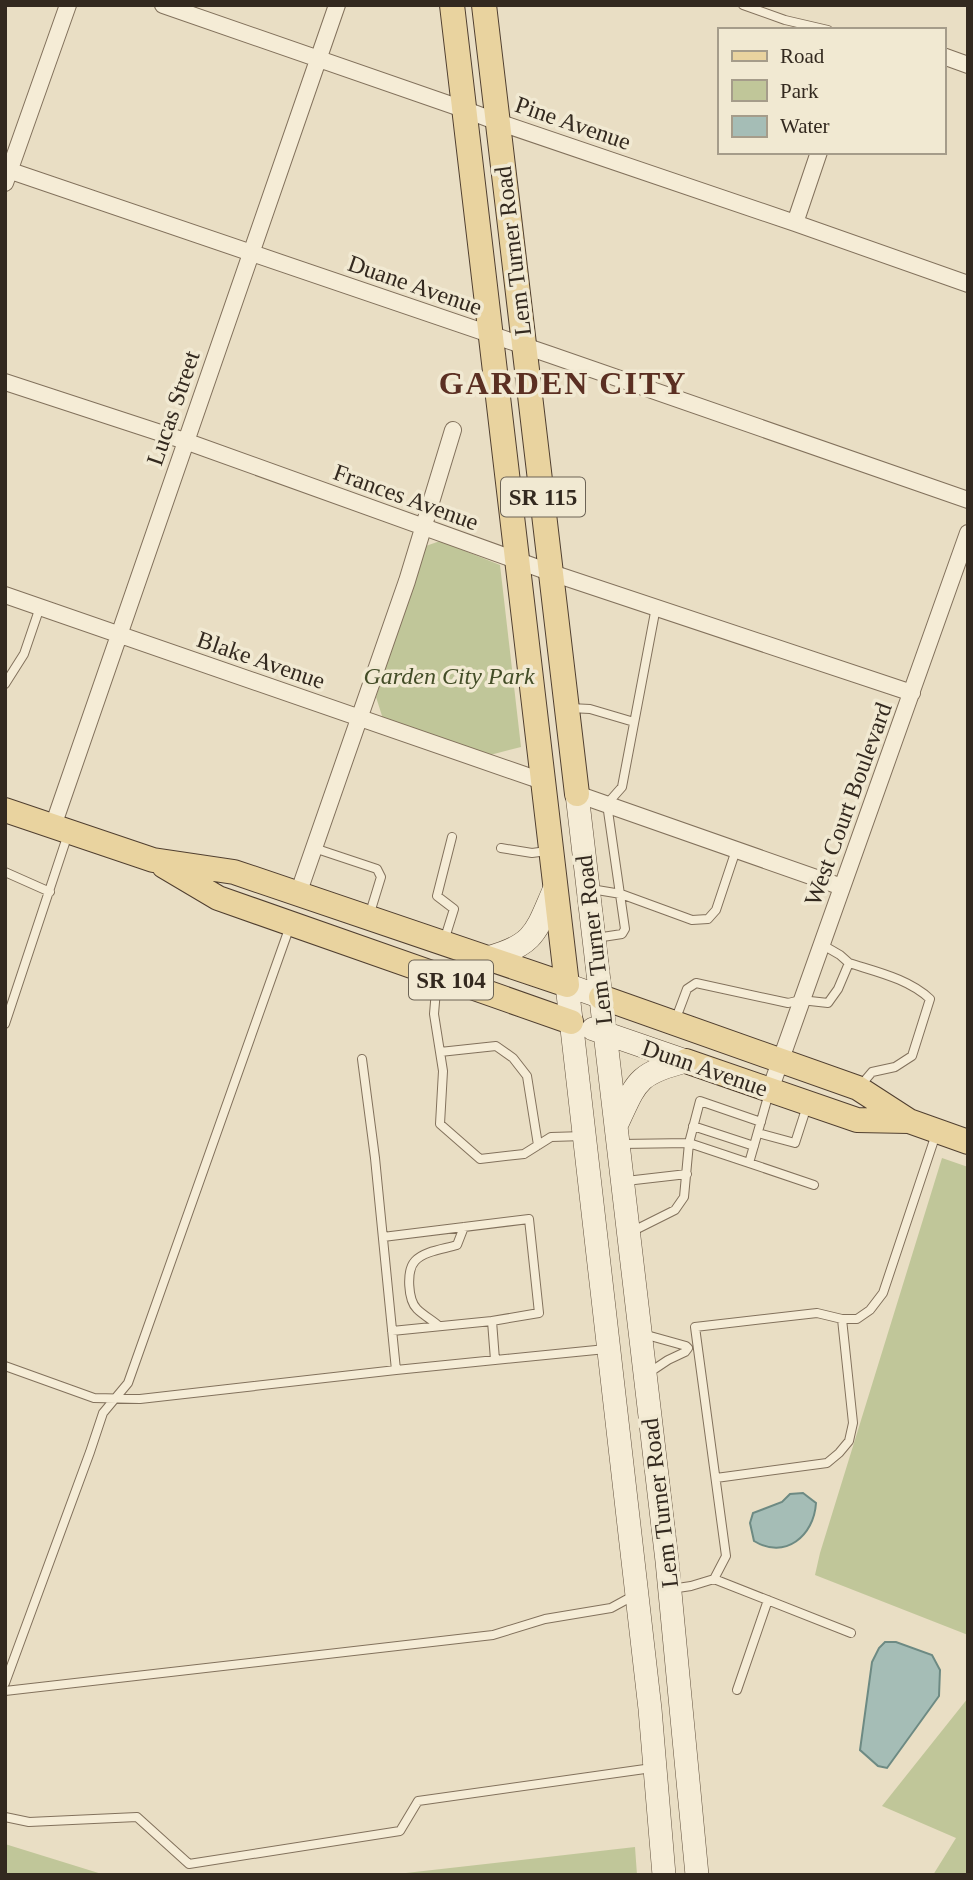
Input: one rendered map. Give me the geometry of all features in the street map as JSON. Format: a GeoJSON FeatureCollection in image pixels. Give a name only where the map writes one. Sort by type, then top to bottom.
{"type":"FeatureCollection","features":[{"type":"Feature","properties":{"kind":"main road","name":"Lem Turner Road"},"geometry":{"type":"LineString","coordinates":[[452,5],[567,985],[655,1768],[664,1875]]}},
{"type":"Feature","properties":{"kind":"main road","name":"Lem Turner Road"},"geometry":{"type":"LineString","coordinates":[[484,5],[670,1589],[697,1875]]}},
{"type":"Feature","properties":{"kind":"main road","name":"Dunn Avenue"},"geometry":{"type":"LineString","coordinates":[[5,810],[153,860],[234,872],[567,985],[858,1088],[909,1121],[968,1142]]}},
{"type":"Feature","properties":{"kind":"main road","name":"Dunn Avenue"},"geometry":{"type":"LineString","coordinates":[[153,860],[218,898],[605,1034],[857,1120],[909,1121]]}},
{"type":"Feature","properties":{"kind":"main road"},"geometry":{"type":"LineString","coordinates":[[487,958],[506,953],[526,942],[539,924],[555,888]]}},
{"type":"Feature","properties":{"kind":"main road"},"geometry":{"type":"LineString","coordinates":[[617,1135],[640,1080],[660,1068],[686,1061]]}},
{"type":"Feature","properties":{"kind":"main road"},"geometry":{"type":"LineString","coordinates":[[636,1594],[670,1589]]}},
{"type":"Feature","properties":{"kind":"street"},"geometry":{"type":"LineString","coordinates":[[7,174],[68,5]]}},
{"type":"Feature","properties":{"kind":"street","name":"Pine Avenue"},"geometry":{"type":"LineString","coordinates":[[163,5],[968,284]]}},
{"type":"Feature","properties":{"kind":"street","name":"Lucas Street"},"geometry":{"type":"LineString","coordinates":[[61,828],[119,635],[337,5]]}},
{"type":"Feature","properties":{"kind":"street"},"geometry":{"type":"LineString","coordinates":[[945,57],[968,65]]}},
{"type":"Feature","properties":{"kind":"street"},"geometry":{"type":"LineString","coordinates":[[795,223],[818,154]]}},
{"type":"Feature","properties":{"kind":"street","name":"Duane Avenue"},"geometry":{"type":"LineString","coordinates":[[7,174],[490,334],[968,500]]}},
{"type":"Feature","properties":{"kind":"street","name":"Frances Avenue"},"geometry":{"type":"LineString","coordinates":[[5,382],[186,441],[517,561],[912,693]]}},
{"type":"Feature","properties":{"kind":"street"},"geometry":{"type":"LineString","coordinates":[[298,894],[407,581],[453,430]]}},
{"type":"Feature","properties":{"kind":"street","name":"West Court Boulevard"},"geometry":{"type":"LineString","coordinates":[[771,1090],[968,533]]}},
{"type":"Feature","properties":{"kind":"street","name":"Blake Avenue"},"geometry":{"type":"LineString","coordinates":[[5,595],[542,781]]}},
{"type":"Feature","properties":{"kind":"street"},"geometry":{"type":"LineString","coordinates":[[578,794],[842,887]]}},
{"type":"Feature","properties":{"kind":"lane"},"geometry":{"type":"LineString","coordinates":[[743,5],[785,20],[819,28]]}},
{"type":"Feature","properties":{"kind":"lane"},"geometry":{"type":"LineString","coordinates":[[5,684],[23,654],[40,607]]}},
{"type":"Feature","properties":{"kind":"lane"},"geometry":{"type":"LineString","coordinates":[[594,939],[622,934],[625,929],[607,804],[622,786],[656,607]]}},
{"type":"Feature","properties":{"kind":"lane"},"geometry":{"type":"LineString","coordinates":[[568,708],[590,709],[634,722]]}},
{"type":"Feature","properties":{"kind":"lane"},"geometry":{"type":"LineString","coordinates":[[5,1024],[50,892],[61,828]]}},
{"type":"Feature","properties":{"kind":"lane"},"geometry":{"type":"LineString","coordinates":[[443,943],[454,909],[437,896],[452,837]]}},
{"type":"Feature","properties":{"kind":"lane"},"geometry":{"type":"LineString","coordinates":[[314,848],[377,869],[381,877],[368,918]]}},
{"type":"Feature","properties":{"kind":"lane"},"geometry":{"type":"LineString","coordinates":[[501,848],[533,853],[551,850]]}},
{"type":"Feature","properties":{"kind":"lane"},"geometry":{"type":"LineString","coordinates":[[589,888],[621,894],[692,920],[708,919],[716,910],[737,850]]}},
{"type":"Feature","properties":{"kind":"lane"},"geometry":{"type":"LineString","coordinates":[[5,872],[50,892]]}},
{"type":"Feature","properties":{"kind":"lane"},"geometry":{"type":"LineString","coordinates":[[5,1683],[103,1413],[128,1382],[291,923]]}},
{"type":"Feature","properties":{"kind":"lane"},"geometry":{"type":"LineString","coordinates":[[821,944],[841,955],[849,963],[920,989],[930,999],[912,1056],[895,1067],[872,1072],[858,1088]]}},
{"type":"Feature","properties":{"kind":"lane"},"geometry":{"type":"LineString","coordinates":[[674,1022],[687,989],[696,983],[788,1003],[802,1000],[828,1003],[838,989],[849,963]]}},
{"type":"Feature","properties":{"kind":"lane"},"geometry":{"type":"LineString","coordinates":[[437,975],[434,1014],[443,1071],[440,1124],[480,1159],[524,1154],[551,1137],[584,1136]]}},
{"type":"Feature","properties":{"kind":"lane"},"geometry":{"type":"LineString","coordinates":[[440,1052],[496,1046],[513,1058],[527,1076],[538,1145]]}},
{"type":"Feature","properties":{"kind":"lane"},"geometry":{"type":"LineString","coordinates":[[362,1059],[396,1370]]}},
{"type":"Feature","properties":{"kind":"lane"},"geometry":{"type":"LineString","coordinates":[[749,1163],[771,1090]]}},
{"type":"Feature","properties":{"kind":"lane"},"geometry":{"type":"LineString","coordinates":[[629,1233],[675,1210],[684,1196],[689,1143],[700,1101],[761,1122]]}},
{"type":"Feature","properties":{"kind":"lane"},"geometry":{"type":"LineString","coordinates":[[758,1133],[795,1143],[808,1103]]}},
{"type":"Feature","properties":{"kind":"lane"},"geometry":{"type":"LineString","coordinates":[[693,1126],[754,1146]]}},
{"type":"Feature","properties":{"kind":"lane"},"geometry":{"type":"LineString","coordinates":[[714,1579],[726,1556],[695,1327],[817,1313],[842,1319],[857,1319],[870,1310],[883,1293],[936,1131]]}},
{"type":"Feature","properties":{"kind":"lane"},"geometry":{"type":"LineString","coordinates":[[617,1135],[689,1143],[814,1185]]}},
{"type":"Feature","properties":{"kind":"lane"},"geometry":{"type":"LineString","coordinates":[[623,1181],[687,1174]]}},
{"type":"Feature","properties":{"kind":"lane"},"geometry":{"type":"LineString","coordinates":[[383,1237],[529,1219],[539,1313],[492,1321],[392,1331]]}},
{"type":"Feature","properties":{"kind":"lane"},"geometry":{"type":"LineString","coordinates":[[439,1326],[413,1303],[410,1270],[415,1261],[423,1256],[457,1245],[464,1227]]}},
{"type":"Feature","properties":{"kind":"lane"},"geometry":{"type":"LineString","coordinates":[[716,1478],[827,1463],[849,1441],[853,1423],[842,1319]]}},
{"type":"Feature","properties":{"kind":"lane"},"geometry":{"type":"LineString","coordinates":[[492,1321],[495,1360]]}},
{"type":"Feature","properties":{"kind":"lane"},"geometry":{"type":"LineString","coordinates":[[640,1333],[688,1348],[698,1348]]}},
{"type":"Feature","properties":{"kind":"lane"},"geometry":{"type":"LineString","coordinates":[[5,1366],[94,1398],[140,1399],[608,1348]]}},
{"type":"Feature","properties":{"kind":"lane"},"geometry":{"type":"LineString","coordinates":[[645,1376],[688,1348]]}},
{"type":"Feature","properties":{"kind":"lane"},"geometry":{"type":"LineString","coordinates":[[670,1589],[714,1579],[851,1633]]}},
{"type":"Feature","properties":{"kind":"lane"},"geometry":{"type":"LineString","coordinates":[[5,1691],[493,1634],[545,1619],[611,1608],[636,1594]]}},
{"type":"Feature","properties":{"kind":"lane"},"geometry":{"type":"LineString","coordinates":[[737,1690],[768,1600]]}},
{"type":"Feature","properties":{"kind":"lane"},"geometry":{"type":"LineString","coordinates":[[5,1817],[29,1822],[137,1817],[189,1864],[400,1831],[418,1801],[655,1768]]}},
{"type":"Feature","properties":{"kind":"green space","name":"Garden City Park"},"geometry":{"type":"Polygon","coordinates":[[[440,541],[500,565],[521,747],[490,755],[383,719],[376,697],[423,547],[440,541]]]}},
{"type":"Feature","properties":{"kind":"green space"},"geometry":{"type":"Polygon","coordinates":[[[942,1158],[968,1167],[968,1635],[815,1575],[942,1158]]]}},
{"type":"Feature","properties":{"kind":"green space"},"geometry":{"type":"Polygon","coordinates":[[[968,1698],[968,1875],[933,1875],[956,1838],[882,1806],[968,1698]]]}},
{"type":"Feature","properties":{"kind":"green space"},"geometry":{"type":"Polygon","coordinates":[[[5,1844],[105,1875],[5,1875],[5,1844]]]}},
{"type":"Feature","properties":{"kind":"green space"},"geometry":{"type":"Polygon","coordinates":[[[635,1847],[637,1875],[388,1875],[635,1847]]]}},
{"type":"Feature","properties":{"kind":"water"},"geometry":{"type":"Polygon","coordinates":[[[803,1493],[816,1503],[810,1526],[804,1535],[787,1546],[776,1548],[754,1541],[750,1523],[753,1513],[782,1502],[790,1494],[803,1493]]]}},
{"type":"Feature","properties":{"kind":"water"},"geometry":{"type":"Polygon","coordinates":[[[885,1642],[896,1642],[932,1655],[940,1670],[939,1696],[887,1768],[878,1766],[860,1750],[872,1662],[885,1642]]]}},
{"type":"Feature","properties":{"kind":"district","name":"GARDEN CITY"},"geometry":{"type":"Point","coordinates":[563,383]}}]}
